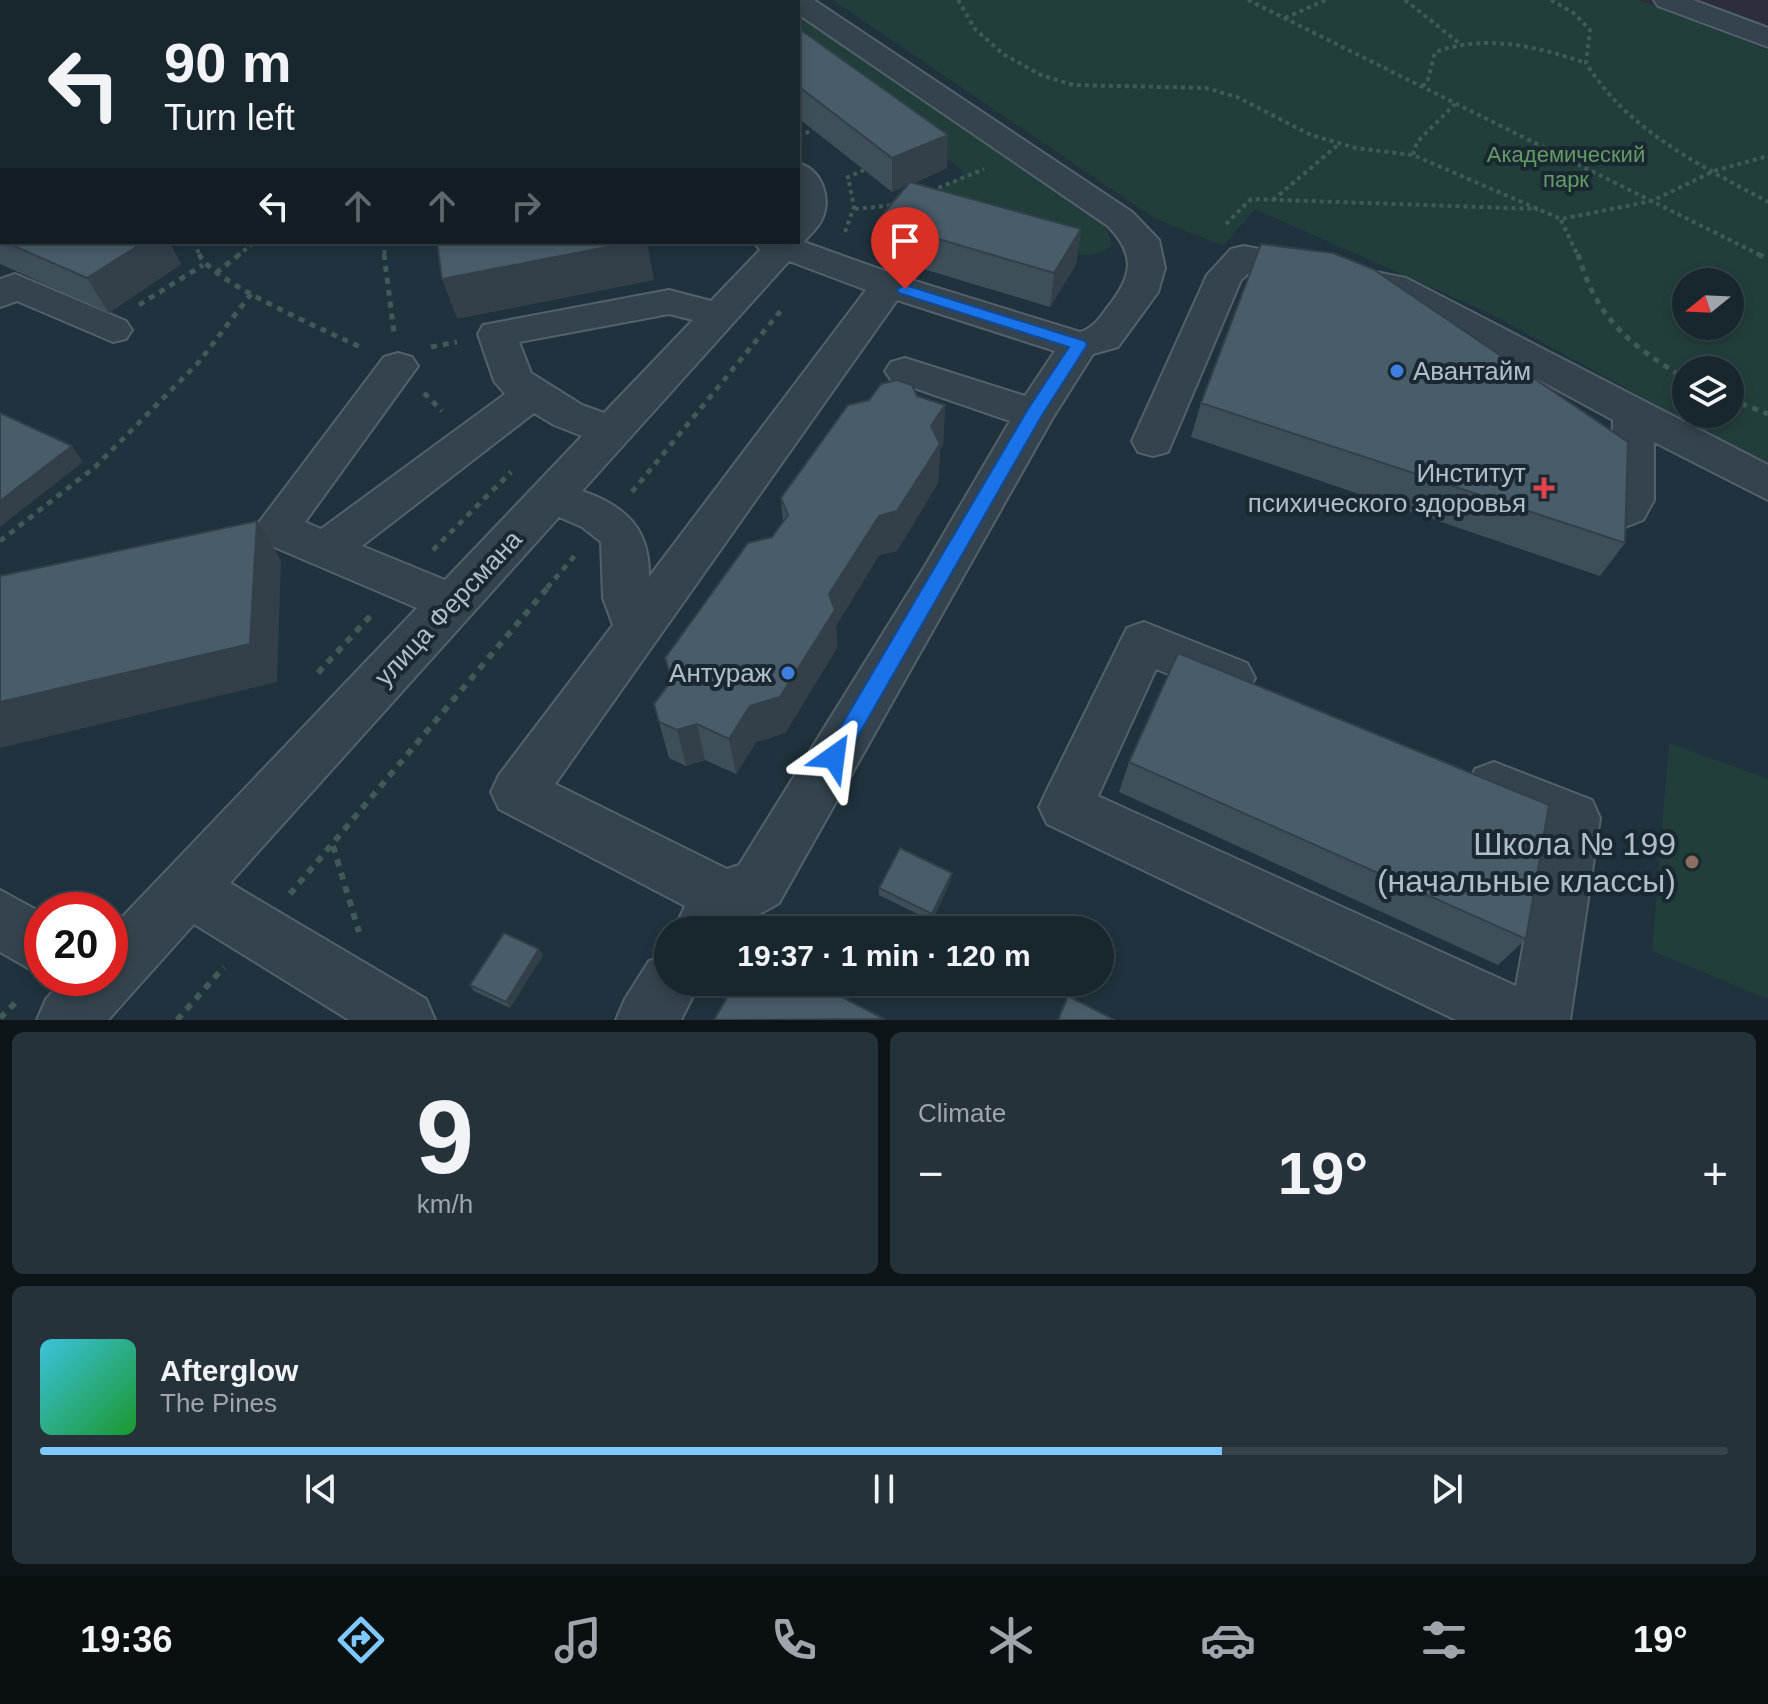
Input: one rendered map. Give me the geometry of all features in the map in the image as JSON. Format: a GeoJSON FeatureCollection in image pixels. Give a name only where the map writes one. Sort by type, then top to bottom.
{"type":"FeatureCollection","features":[{"type":"Feature","properties":{"kind":"street"},"geometry":{"type":"LineString","coordinates":[[1668,0],[1768,38]]}},
{"type":"Feature","properties":{"kind":"street"},"geometry":{"type":"LineString","coordinates":[[792,244],[889,285],[1079,345],[1104,338],[1140,292],[1147,268],[1141,240],[1120,219],[800,3]]}},
{"type":"Feature","properties":{"kind":"street"},"geometry":{"type":"LineString","coordinates":[[1709,16],[1768,15]]}},
{"type":"Feature","properties":{"kind":"street","name":"улица Ферсмана"},"geometry":{"type":"LineString","coordinates":[[800,227],[809,208],[803,158]]}},
{"type":"Feature","properties":{"kind":"street","name":"улица Ферсмана"},"geometry":{"type":"LineString","coordinates":[[128,951],[720,315],[792,244]]}},
{"type":"Feature","properties":{"kind":"street"},"geometry":{"type":"LineString","coordinates":[[1153,441],[1225,275],[1244,257],[1393,286],[1768,484]]}},
{"type":"Feature","properties":{"kind":"street"},"geometry":{"type":"LineString","coordinates":[[889,285],[518,792],[713,913],[759,884],[941,579],[1034,414],[1079,345]]}},
{"type":"Feature","properties":{"kind":"street"},"geometry":{"type":"LineString","coordinates":[[0,295],[15,286],[109,329]]}},
{"type":"Feature","properties":{"kind":"street"},"geometry":{"type":"LineString","coordinates":[[612,431],[568,415],[514,381],[497,334],[669,302],[720,315]]}},
{"type":"Feature","properties":{"kind":"street"},"geometry":{"type":"LineString","coordinates":[[397,360],[276,529],[453,603]]}},
{"type":"Feature","properties":{"kind":"street"},"geometry":{"type":"LineString","coordinates":[[905,371],[1034,414]]}},
{"type":"Feature","properties":{"kind":"street"},"geometry":{"type":"LineString","coordinates":[[325,550],[533,393]]}},
{"type":"Feature","properties":{"kind":"street"},"geometry":{"type":"LineString","coordinates":[[1603,515],[1620,515],[1629,509],[1632,500],[1634,411]]}},
{"type":"Feature","properties":{"kind":"street"},"geometry":{"type":"LineString","coordinates":[[551,497],[605,519],[621,535],[628,559],[624,592],[629,614],[639,627]]}},
{"type":"Feature","properties":{"kind":"street"},"geometry":{"type":"LineString","coordinates":[[1277,697],[1144,642],[1066,807],[1522,1020]]}},
{"type":"Feature","properties":{"kind":"street"},"geometry":{"type":"LineString","coordinates":[[1454,770],[1573,818],[1540,1020]]}},
{"type":"Feature","properties":{"kind":"street"},"geometry":{"type":"LineString","coordinates":[[188,889],[393,1013]]}},
{"type":"Feature","properties":{"kind":"street"},"geometry":{"type":"LineString","coordinates":[[0,918],[24,935]]}},
{"type":"Feature","properties":{"kind":"street"},"geometry":{"type":"LineString","coordinates":[[646,1020],[661,996]]}},
{"type":"Feature","properties":{"kind":"path"},"geometry":{"type":"LineString","coordinates":[[958,0],[975,29],[1003,54],[1041,75],[1073,85],[1206,88],[1237,97],[1311,135],[1339,143],[1413,155],[1543,209],[1561,219],[1573,235],[1585,279],[1605,318],[1646,355],[1672,371]]}},
{"type":"Feature","properties":{"kind":"path"},"geometry":{"type":"LineString","coordinates":[[1248,0],[1768,259]]}},
{"type":"Feature","properties":{"kind":"path"},"geometry":{"type":"LineString","coordinates":[[1285,18],[1326,0]]}},
{"type":"Feature","properties":{"kind":"path"},"geometry":{"type":"LineString","coordinates":[[1405,0],[1460,43]]}},
{"type":"Feature","properties":{"kind":"path"},"geometry":{"type":"LineString","coordinates":[[1551,0],[1575,14],[1590,30],[1586,63]]}},
{"type":"Feature","properties":{"kind":"path"},"geometry":{"type":"LineString","coordinates":[[1421,87],[1427,83],[1435,52],[1460,43],[1524,45],[1586,63],[1617,104],[1646,129],[1768,202]]}},
{"type":"Feature","properties":{"kind":"path"},"geometry":{"type":"LineString","coordinates":[[1413,155],[1417,142],[1455,104]]}},
{"type":"Feature","properties":{"kind":"path"},"geometry":{"type":"LineString","coordinates":[[800,135],[813,130]]}},
{"type":"Feature","properties":{"kind":"path"},"geometry":{"type":"LineString","coordinates":[[1272,200],[1339,143]]}},
{"type":"Feature","properties":{"kind":"path"},"geometry":{"type":"LineString","coordinates":[[928,193],[1022,153]]}},
{"type":"Feature","properties":{"kind":"path"},"geometry":{"type":"LineString","coordinates":[[1561,219],[1652,201],[1714,171],[1768,156]]}},
{"type":"Feature","properties":{"kind":"path"},"geometry":{"type":"LineString","coordinates":[[800,242],[848,228],[855,209],[855,193],[837,169]]}},
{"type":"Feature","properties":{"kind":"path"},"geometry":{"type":"LineString","coordinates":[[846,178],[864,170]]}},
{"type":"Feature","properties":{"kind":"path"},"geometry":{"type":"LineString","coordinates":[[1244,257],[1201,250],[1251,199],[1543,209]]}},
{"type":"Feature","properties":{"kind":"path"},"geometry":{"type":"LineString","coordinates":[[855,209],[898,204]]}},
{"type":"Feature","properties":{"kind":"path"},"geometry":{"type":"LineString","coordinates":[[194,244],[195,253],[203,265],[251,294],[397,360],[497,334]]}},
{"type":"Feature","properties":{"kind":"path"},"geometry":{"type":"LineString","coordinates":[[216,273],[252,244]]}},
{"type":"Feature","properties":{"kind":"path"},"geometry":{"type":"LineString","coordinates":[[383,244],[397,360]]}},
{"type":"Feature","properties":{"kind":"path"},"geometry":{"type":"LineString","coordinates":[[177,1020],[332,845],[605,519],[792,244]]}},
{"type":"Feature","properties":{"kind":"path"},"geometry":{"type":"LineString","coordinates":[[109,329],[203,265]]}},
{"type":"Feature","properties":{"kind":"path"},"geometry":{"type":"LineString","coordinates":[[0,541],[95,467],[198,363],[251,294]]}},
{"type":"Feature","properties":{"kind":"path"},"geometry":{"type":"LineString","coordinates":[[1744,405],[1768,414]]}},
{"type":"Feature","properties":{"kind":"path"},"geometry":{"type":"LineString","coordinates":[[332,845],[393,1013]]}},
{"type":"Feature","properties":{"kind":"shaded area"},"geometry":{"type":"Polygon","coordinates":[[[1639,0],[1768,0],[1768,50],[1639,0]]]}},
{"type":"Feature","properties":{"kind":"green space"},"geometry":{"type":"Polygon","coordinates":[[[800,0],[813,0],[844,19],[1106,224],[1112,245],[1090,255],[1066,251],[943,200],[941,189],[965,174],[937,148],[800,50],[800,0]]]}},
{"type":"Feature","properties":{"kind":"green space","name":"Академический парк"},"geometry":{"type":"Polygon","coordinates":[[[833,0],[1639,0],[1768,50],[1768,466],[1699,428],[1744,428],[1744,356],[1672,356],[1672,413],[1489,313],[1255,209],[1223,246],[1154,218],[833,0]]]}},
{"type":"Feature","properties":{"kind":"green space"},"geometry":{"type":"Polygon","coordinates":[[[1669,743],[1768,779],[1768,999],[1652,951],[1669,743]]]}},
{"type":"Feature","properties":{"kind":"building"},"geometry":{"type":"Polygon","coordinates":[[[800,29],[948,135],[892,158],[800,88],[800,29]]]}},
{"type":"Feature","properties":{"kind":"building"},"geometry":{"type":"Polygon","coordinates":[[[910,182],[1081,229],[1054,273],[877,221],[910,182]]]}},
{"type":"Feature","properties":{"kind":"building"},"geometry":{"type":"Polygon","coordinates":[[[10,244],[141,244],[87,278],[10,244]]]}},
{"type":"Feature","properties":{"kind":"building"},"geometry":{"type":"Polygon","coordinates":[[[437,244],[623,244],[442,279],[437,244]]]}},
{"type":"Feature","properties":{"kind":"building"},"geometry":{"type":"Polygon","coordinates":[[[1261,244],[1333,253],[1373,269],[1628,442],[1625,543],[1201,403],[1261,244]]]}},
{"type":"Feature","properties":{"kind":"building"},"geometry":{"type":"Polygon","coordinates":[[[897,380],[912,385],[917,396],[945,405],[931,426],[940,444],[897,511],[879,516],[829,594],[835,610],[780,697],[750,706],[729,739],[697,724],[677,730],[659,722],[654,704],[672,680],[665,658],[748,543],[772,537],[788,515],[781,498],[848,405],[869,400],[881,384],[897,380]]]}},
{"type":"Feature","properties":{"kind":"building"},"geometry":{"type":"Polygon","coordinates":[[[0,413],[72,446],[0,501],[0,413]]]}},
{"type":"Feature","properties":{"kind":"building"},"geometry":{"type":"Polygon","coordinates":[[[257,521],[250,644],[0,702],[0,576],[257,521]]]}},
{"type":"Feature","properties":{"kind":"building"},"geometry":{"type":"Polygon","coordinates":[[[1178,653],[1549,805],[1526,939],[1129,762],[1178,653]]]}},
{"type":"Feature","properties":{"kind":"building"},"geometry":{"type":"Polygon","coordinates":[[[900,848],[952,873],[932,914],[879,888],[900,848]]]}},
{"type":"Feature","properties":{"kind":"building"},"geometry":{"type":"Polygon","coordinates":[[[504,933],[539,949],[506,1002],[470,985],[504,933]]]}},
{"type":"Feature","properties":{"kind":"building"},"geometry":{"type":"Polygon","coordinates":[[[728,996],[840,996],[884,1019],[714,1020],[728,996]]]}},
{"type":"Feature","properties":{"kind":"building"},"geometry":{"type":"Polygon","coordinates":[[[1068,996],[1115,1020],[1058,1020],[1068,996]]]}},
{"type":"Feature","properties":{"kind":"place","name":"Авантайм"},"geometry":{"type":"Point","coordinates":[1397,371]}},
{"type":"Feature","properties":{"kind":"place","name":"Институт психического здоровья"},"geometry":{"type":"Point","coordinates":[1544,488]}},
{"type":"Feature","properties":{"kind":"place","name":"Антураж"},"geometry":{"type":"Point","coordinates":[788,673]}},
{"type":"Feature","properties":{"kind":"place","name":"Школа № 199 (начальные классы)"},"geometry":{"type":"Point","coordinates":[1692,862]}},
{"type":"Feature","properties":{"kind":"route"},"geometry":{"type":"LineString","coordinates":[[834,757],[941,579],[1034,414],[1079,345],[905,289]]}}]}
